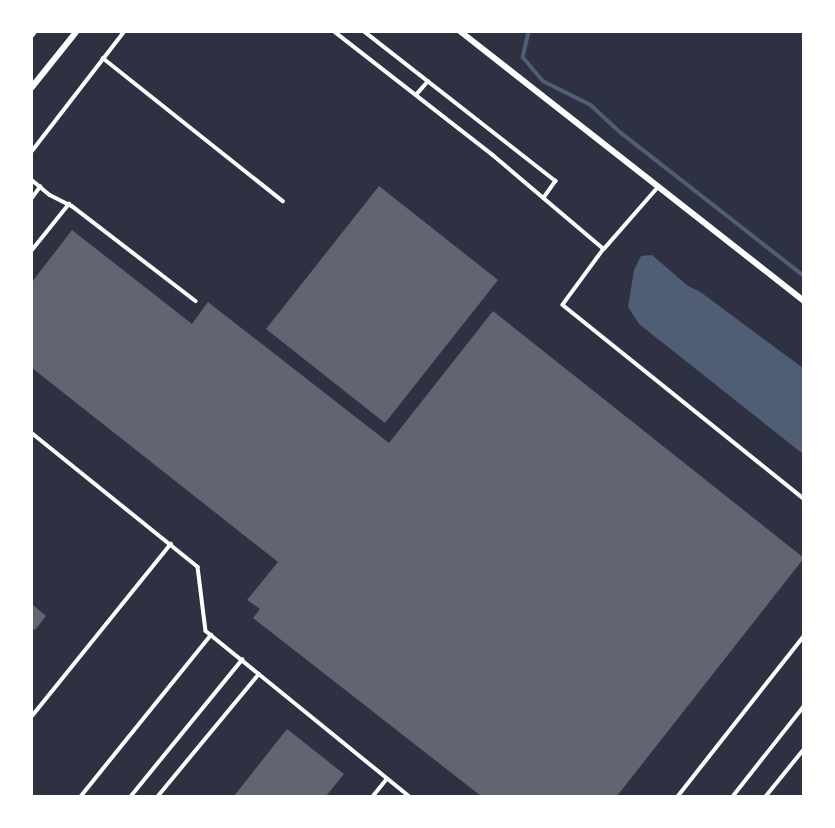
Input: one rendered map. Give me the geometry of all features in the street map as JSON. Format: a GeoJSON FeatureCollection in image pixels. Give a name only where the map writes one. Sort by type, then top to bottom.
{"type":"FeatureCollection","features":[{"type":"Feature","properties":{"kind":"street"},"geometry":{"type":"LineString","coordinates":[[32,87],[76,32]]}},
{"type":"Feature","properties":{"kind":"street"},"geometry":{"type":"LineString","coordinates":[[461,32],[803,301]]}},
{"type":"Feature","properties":{"kind":"lane"},"geometry":{"type":"LineString","coordinates":[[32,36],[35,32]]}},
{"type":"Feature","properties":{"kind":"lane"},"geometry":{"type":"LineString","coordinates":[[32,151],[124,32]]}},
{"type":"Feature","properties":{"kind":"lane"},"geometry":{"type":"LineString","coordinates":[[335,32],[604,249]]}},
{"type":"Feature","properties":{"kind":"lane"},"geometry":{"type":"LineString","coordinates":[[365,32],[556,181],[544,198]]}},
{"type":"Feature","properties":{"kind":"lane"},"geometry":{"type":"LineString","coordinates":[[103,58],[283,201]]}},
{"type":"Feature","properties":{"kind":"lane"},"geometry":{"type":"LineString","coordinates":[[416,95],[428,81]]}},
{"type":"Feature","properties":{"kind":"lane"},"geometry":{"type":"LineString","coordinates":[[32,180],[69,204],[195,301]]}},
{"type":"Feature","properties":{"kind":"lane"},"geometry":{"type":"LineString","coordinates":[[32,198],[40,187]]}},
{"type":"Feature","properties":{"kind":"lane"},"geometry":{"type":"LineString","coordinates":[[659,187],[604,249],[563,305],[803,499]]}},
{"type":"Feature","properties":{"kind":"lane"},"geometry":{"type":"LineString","coordinates":[[32,250],[69,204]]}},
{"type":"Feature","properties":{"kind":"lane"},"geometry":{"type":"LineString","coordinates":[[32,433],[198,567],[206,631],[409,796]]}},
{"type":"Feature","properties":{"kind":"lane"},"geometry":{"type":"LineString","coordinates":[[32,716],[171,544]]}},
{"type":"Feature","properties":{"kind":"lane"},"geometry":{"type":"LineString","coordinates":[[81,796],[211,635]]}},
{"type":"Feature","properties":{"kind":"lane"},"geometry":{"type":"LineString","coordinates":[[678,796],[803,636]]}},
{"type":"Feature","properties":{"kind":"lane"},"geometry":{"type":"LineString","coordinates":[[131,796],[242,660]]}},
{"type":"Feature","properties":{"kind":"lane"},"geometry":{"type":"LineString","coordinates":[[158,796],[259,674]]}},
{"type":"Feature","properties":{"kind":"lane"},"geometry":{"type":"LineString","coordinates":[[733,796],[803,706]]}},
{"type":"Feature","properties":{"kind":"lane"},"geometry":{"type":"LineString","coordinates":[[766,796],[803,749]]}},
{"type":"Feature","properties":{"kind":"lane"},"geometry":{"type":"LineString","coordinates":[[373,796],[387,779]]}},
{"type":"Feature","properties":{"kind":"water"},"geometry":{"type":"Polygon","coordinates":[[[652,255],[688,286],[699,291],[803,368],[803,454],[639,324],[628,307],[634,270],[641,256],[652,255]]]}},
{"type":"Feature","properties":{"kind":"building"},"geometry":{"type":"Polygon","coordinates":[[[379,186],[498,280],[385,423],[266,329],[379,186]]]}},
{"type":"Feature","properties":{"kind":"building"},"geometry":{"type":"Polygon","coordinates":[[[72,230],[192,324],[208,302],[389,443],[493,311],[804,558],[617,796],[481,796],[253,618],[260,609],[247,600],[278,562],[32,368],[32,282],[72,230]]]}},
{"type":"Feature","properties":{"kind":"building"},"geometry":{"type":"Polygon","coordinates":[[[32,604],[46,616],[35,630],[32,628],[32,604]]]}},
{"type":"Feature","properties":{"kind":"building"},"geometry":{"type":"Polygon","coordinates":[[[287,729],[344,774],[326,796],[234,796],[287,729]]]}},
{"type":"Feature","properties":{"kind":"waterway"},"geometry":{"type":"LineString","coordinates":[[529,32],[523,57],[543,81],[591,105],[620,132],[804,276]]}}]}
